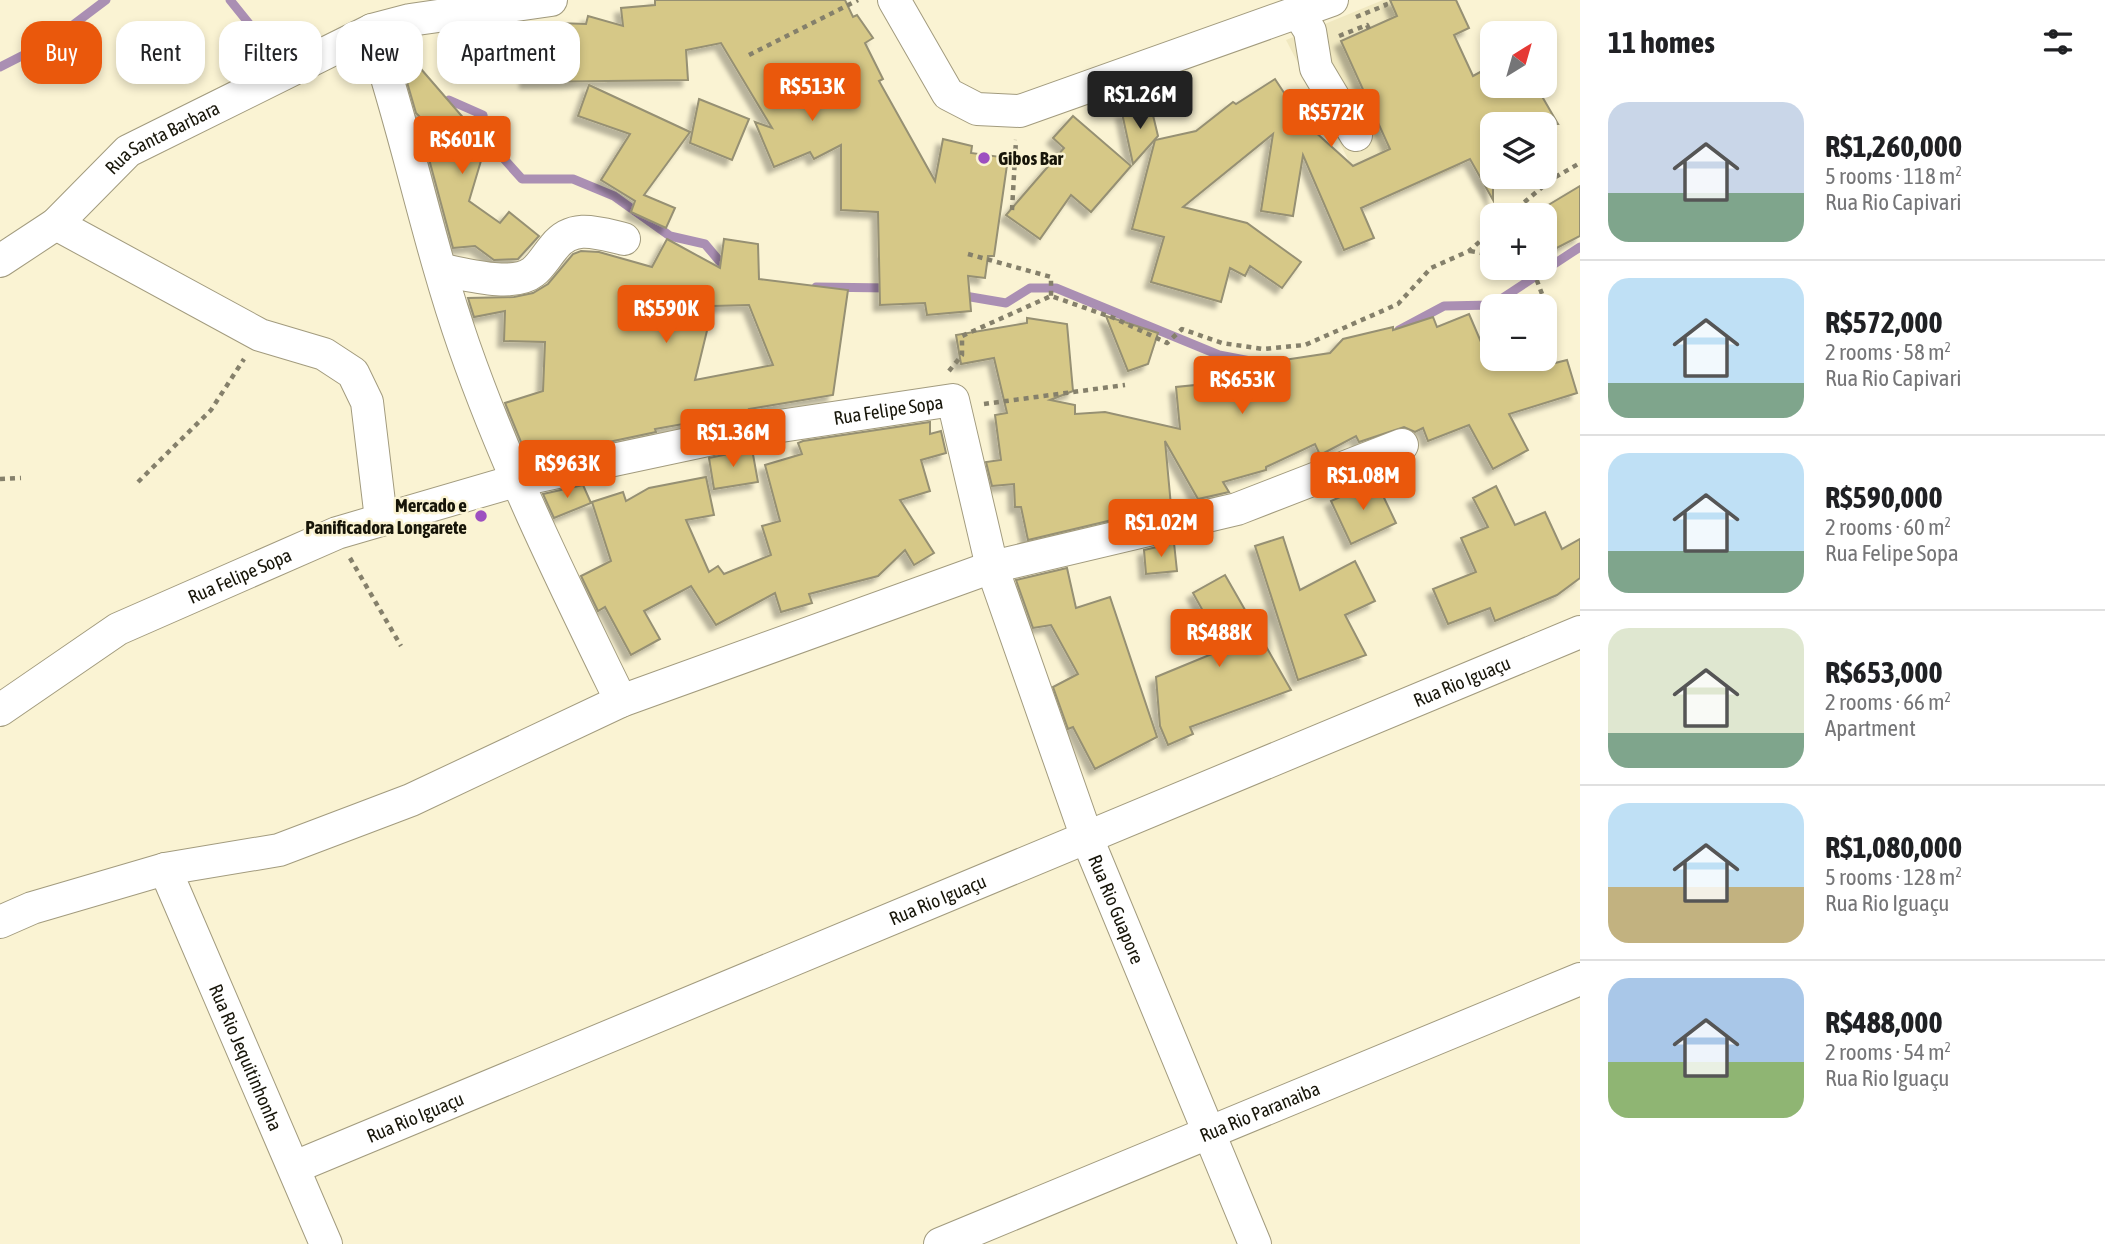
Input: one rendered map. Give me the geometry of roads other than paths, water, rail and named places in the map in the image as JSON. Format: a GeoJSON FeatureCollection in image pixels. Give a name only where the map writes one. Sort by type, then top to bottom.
{"type":"FeatureCollection","features":[{"type":"Feature","properties":{"kind":"street","name":"Rua Santa Barbara"},"geometry":{"type":"LineString","coordinates":[[387,21],[405,10],[551,0]]}},
{"type":"Feature","properties":{"kind":"street"},"geometry":{"type":"LineString","coordinates":[[894,0],[948,93],[977,109],[1020,111],[1298,12],[1338,11]]}},
{"type":"Feature","properties":{"kind":"street"},"geometry":{"type":"LineString","coordinates":[[1298,12],[1310,31],[1316,68],[1356,135]]}},
{"type":"Feature","properties":{"kind":"street","name":"Rua Santa Barbara"},"geometry":{"type":"LineString","coordinates":[[0,261],[56,224],[128,152],[336,48]]}},
{"type":"Feature","properties":{"kind":"street"},"geometry":{"type":"LineString","coordinates":[[391,84],[463,345],[515,481],[621,701]]}},
{"type":"Feature","properties":{"kind":"street"},"geometry":{"type":"LineString","coordinates":[[56,224],[260,335],[324,354],[354,373],[367,402],[381,519]]}},
{"type":"Feature","properties":{"kind":"street"},"geometry":{"type":"LineString","coordinates":[[442,270],[486,278],[516,279],[532,273],[557,243],[571,233],[586,230],[624,239]]}},
{"type":"Feature","properties":{"kind":"street","name":"Rua Felipe Sopa"},"geometry":{"type":"LineString","coordinates":[[0,710],[118,629],[337,533],[515,481],[754,430],[952,393]]}},
{"type":"Feature","properties":{"kind":"street","name":"Rua Rio Guapore"},"geometry":{"type":"LineString","coordinates":[[952,393],[992,567],[1087,838],[1255,1244]]}},
{"type":"Feature","properties":{"kind":"street"},"geometry":{"type":"LineString","coordinates":[[0,922],[32,908],[165,869],[279,850],[411,800],[621,701],[992,567],[1237,509],[1402,445]]}},
{"type":"Feature","properties":{"kind":"street","name":"Rua Rio Iguaçu"},"geometry":{"type":"LineString","coordinates":[[295,1167],[1580,632]]}},
{"type":"Feature","properties":{"kind":"street","name":"Rua Rio Jequitinhonha"},"geometry":{"type":"LineString","coordinates":[[165,869],[326,1244]]}},
{"type":"Feature","properties":{"kind":"street","name":"Rua Rio Paranaiba"},"geometry":{"type":"LineString","coordinates":[[940,1244],[1580,979]]}},
{"type":"Feature","properties":{"kind":"waterway"},"geometry":{"type":"LineString","coordinates":[[0,67],[53,40],[106,0]]}},
{"type":"Feature","properties":{"kind":"waterway"},"geometry":{"type":"LineString","coordinates":[[230,0],[247,21]]}},
{"type":"Feature","properties":{"kind":"waterway"},"geometry":{"type":"LineString","coordinates":[[449,100],[483,115],[487,140],[522,179],[573,179],[614,196],[670,236],[705,244],[727,270]]}},
{"type":"Feature","properties":{"kind":"waterway"},"geometry":{"type":"LineString","coordinates":[[1399,330],[1444,306],[1492,305],[1580,247]]}},
{"type":"Feature","properties":{"kind":"waterway"},"geometry":{"type":"LineString","coordinates":[[816,287],[889,288]]}},
{"type":"Feature","properties":{"kind":"waterway"},"geometry":{"type":"LineString","coordinates":[[959,295],[1006,303],[1030,288],[1056,288],[1219,355],[1272,365]]}},
{"type":"Feature","properties":{"kind":"place","name":"Gibos Bar"},"geometry":{"type":"Point","coordinates":[984,158]}},
{"type":"Feature","properties":{"kind":"place","name":"Mercado e Panificadora Longarete"},"geometry":{"type":"Point","coordinates":[481,516]}}]}
